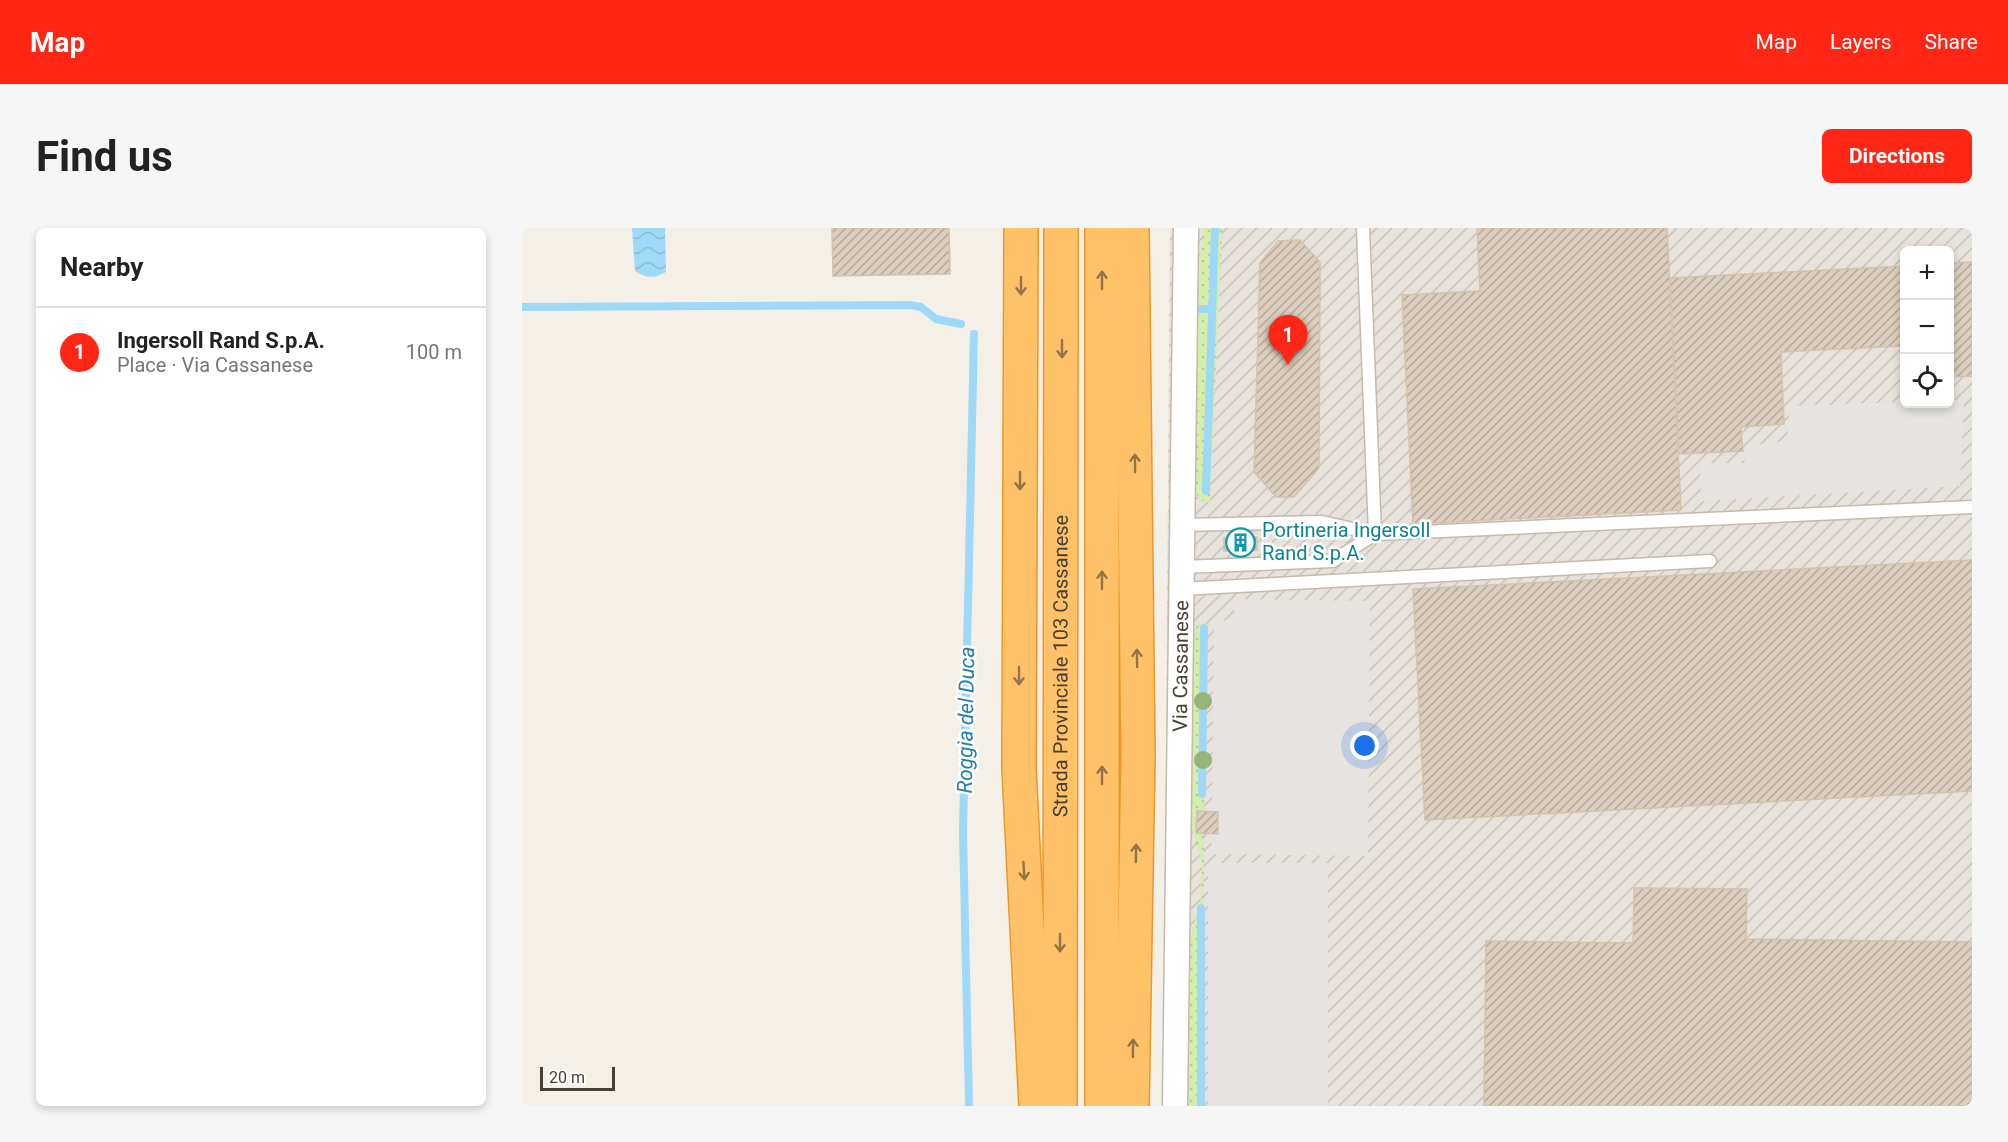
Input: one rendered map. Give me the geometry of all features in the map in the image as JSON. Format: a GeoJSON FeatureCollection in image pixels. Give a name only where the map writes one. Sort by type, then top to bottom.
{"type":"FeatureCollection","features":[{"type":"Feature","properties":{"kind":"highway"},"geometry":{"type":"LineString","coordinates":[[1021,228],[1019,770],[1036,1106]]}},
{"type":"Feature","properties":{"kind":"highway","name":"Strada Provinciale 103 Cassanese"},"geometry":{"type":"LineString","coordinates":[[1060,1106],[1061,228]]}},
{"type":"Feature","properties":{"kind":"highway","name":"Strada Provinciale 103 Cassanese"},"geometry":{"type":"LineString","coordinates":[[1102,228],[1102,1106]]}},
{"type":"Feature","properties":{"kind":"highway"},"geometry":{"type":"LineString","coordinates":[[1132,228],[1138,756],[1132,1106]]}},
{"type":"Feature","properties":{"kind":"street","name":"Via Cassanese"},"geometry":{"type":"LineString","coordinates":[[1175,1106],[1186,228]]}},
{"type":"Feature","properties":{"kind":"lane"},"geometry":{"type":"LineString","coordinates":[[1363,228],[1374,534]]}},
{"type":"Feature","properties":{"kind":"lane"},"geometry":{"type":"LineString","coordinates":[[1182,525],[1322,522],[1374,534],[1972,507]]}},
{"type":"Feature","properties":{"kind":"lane"},"geometry":{"type":"LineString","coordinates":[[1181,578],[1333,561],[1374,534]]}},
{"type":"Feature","properties":{"kind":"lane"},"geometry":{"type":"LineString","coordinates":[[1181,578],[1710,561]]}},
{"type":"Feature","properties":{"kind":"shaded area"},"geometry":{"type":"Polygon","coordinates":[[[1170,228],[1972,228],[1972,1106],[1163,1106],[1170,228]]]}},
{"type":"Feature","properties":{"kind":"shaded area"},"geometry":{"type":"Polygon","coordinates":[[[1964,399],[1960,486],[1701,501],[1700,463],[1744,463],[1747,447],[1787,440],[1790,406],[1900,402],[1900,408],[1954,408],[1954,400],[1964,399]]]}},
{"type":"Feature","properties":{"kind":"shaded area"},"geometry":{"type":"Polygon","coordinates":[[[1235,599],[1370,601],[1368,856],[1211,854],[1212,833],[1218,833],[1218,812],[1212,811],[1214,624],[1234,618],[1235,599]]]}},
{"type":"Feature","properties":{"kind":"shaded area"},"geometry":{"type":"Polygon","coordinates":[[[1208,863],[1328,863],[1328,1106],[1208,1106],[1208,863]]]}},
{"type":"Feature","properties":{"kind":"green space"},"geometry":{"type":"Polygon","coordinates":[[[1204,228],[1222,228],[1210,503],[1200,500],[1195,492],[1197,276],[1204,228]]]}},
{"type":"Feature","properties":{"kind":"green space"},"geometry":{"type":"Polygon","coordinates":[[[1206,622],[1204,811],[1197,812],[1196,833],[1204,833],[1203,1106],[1188,1106],[1190,943],[1201,898],[1202,863],[1192,829],[1194,637],[1197,624],[1206,622]]]}},
{"type":"Feature","properties":{"kind":"water"},"geometry":{"type":"Polygon","coordinates":[[[632,228],[665,228],[666,272],[650,277],[635,271],[632,228]]]}},
{"type":"Feature","properties":{"kind":"building"},"geometry":{"type":"Polygon","coordinates":[[[832,228],[949,228],[950,274],[833,276],[832,228]]]}},
{"type":"Feature","properties":{"kind":"building"},"geometry":{"type":"Polygon","coordinates":[[[1477,228],[1667,228],[1681,510],[1413,524],[1402,295],[1480,291],[1477,228]]]}},
{"type":"Feature","properties":{"kind":"building"},"geometry":{"type":"Polygon","coordinates":[[[1300,240],[1320,262],[1319,468],[1294,497],[1276,497],[1254,472],[1260,263],[1278,241],[1300,240]]]}},
{"type":"Feature","properties":{"kind":"building"},"geometry":{"type":"Polygon","coordinates":[[[1972,262],[1972,376],[1954,377],[1954,263],[1972,262]]]}},
{"type":"Feature","properties":{"kind":"building"},"geometry":{"type":"Polygon","coordinates":[[[1900,266],[1900,346],[1781,352],[1784,424],[1741,427],[1743,451],[1679,454],[1670,278],[1900,266]]]}},
{"type":"Feature","properties":{"kind":"building","name":"Portineria Ingersoll Rand S.p.A."},"geometry":{"type":"Polygon","coordinates":[[[1257,537],[1257,550],[1224,551],[1224,538],[1257,537]]]}},
{"type":"Feature","properties":{"kind":"building"},"geometry":{"type":"Polygon","coordinates":[[[1972,560],[1972,791],[1425,820],[1413,589],[1972,560]]]}},
{"type":"Feature","properties":{"kind":"building"},"geometry":{"type":"Polygon","coordinates":[[[1197,811],[1218,812],[1218,834],[1196,833],[1197,811]]]}},
{"type":"Feature","properties":{"kind":"building"},"geometry":{"type":"Polygon","coordinates":[[[1634,888],[1747,889],[1746,939],[1972,942],[1972,1106],[1484,1106],[1486,941],[1633,943],[1634,888]]]}},
{"type":"Feature","properties":{"kind":"waterway"},"geometry":{"type":"LineString","coordinates":[[1206,491],[1215,228]]}},
{"type":"Feature","properties":{"kind":"waterway"},"geometry":{"type":"LineString","coordinates":[[522,307],[910,305],[921,307],[936,319],[961,324]]}},
{"type":"Feature","properties":{"kind":"waterway"},"geometry":{"type":"LineString","coordinates":[[1197,309],[1211,309]]}},
{"type":"Feature","properties":{"kind":"waterway","name":"Roggia del Duca"},"geometry":{"type":"LineString","coordinates":[[969,1106],[963,832],[974,334]]}},
{"type":"Feature","properties":{"kind":"waterway"},"geometry":{"type":"LineString","coordinates":[[1202,794],[1204,628]]}},
{"type":"Feature","properties":{"kind":"waterway"},"geometry":{"type":"LineString","coordinates":[[1201,908],[1201,1106]]}},
{"type":"Feature","properties":{"kind":"place","name":"Ingersoll Rand S.p.A."},"geometry":{"type":"Point","coordinates":[1288,365]}},
{"type":"Feature","properties":{"kind":"place","name":"Portineria Ingersoll Rand S.p.A."},"geometry":{"type":"Point","coordinates":[1241,542]}}]}
